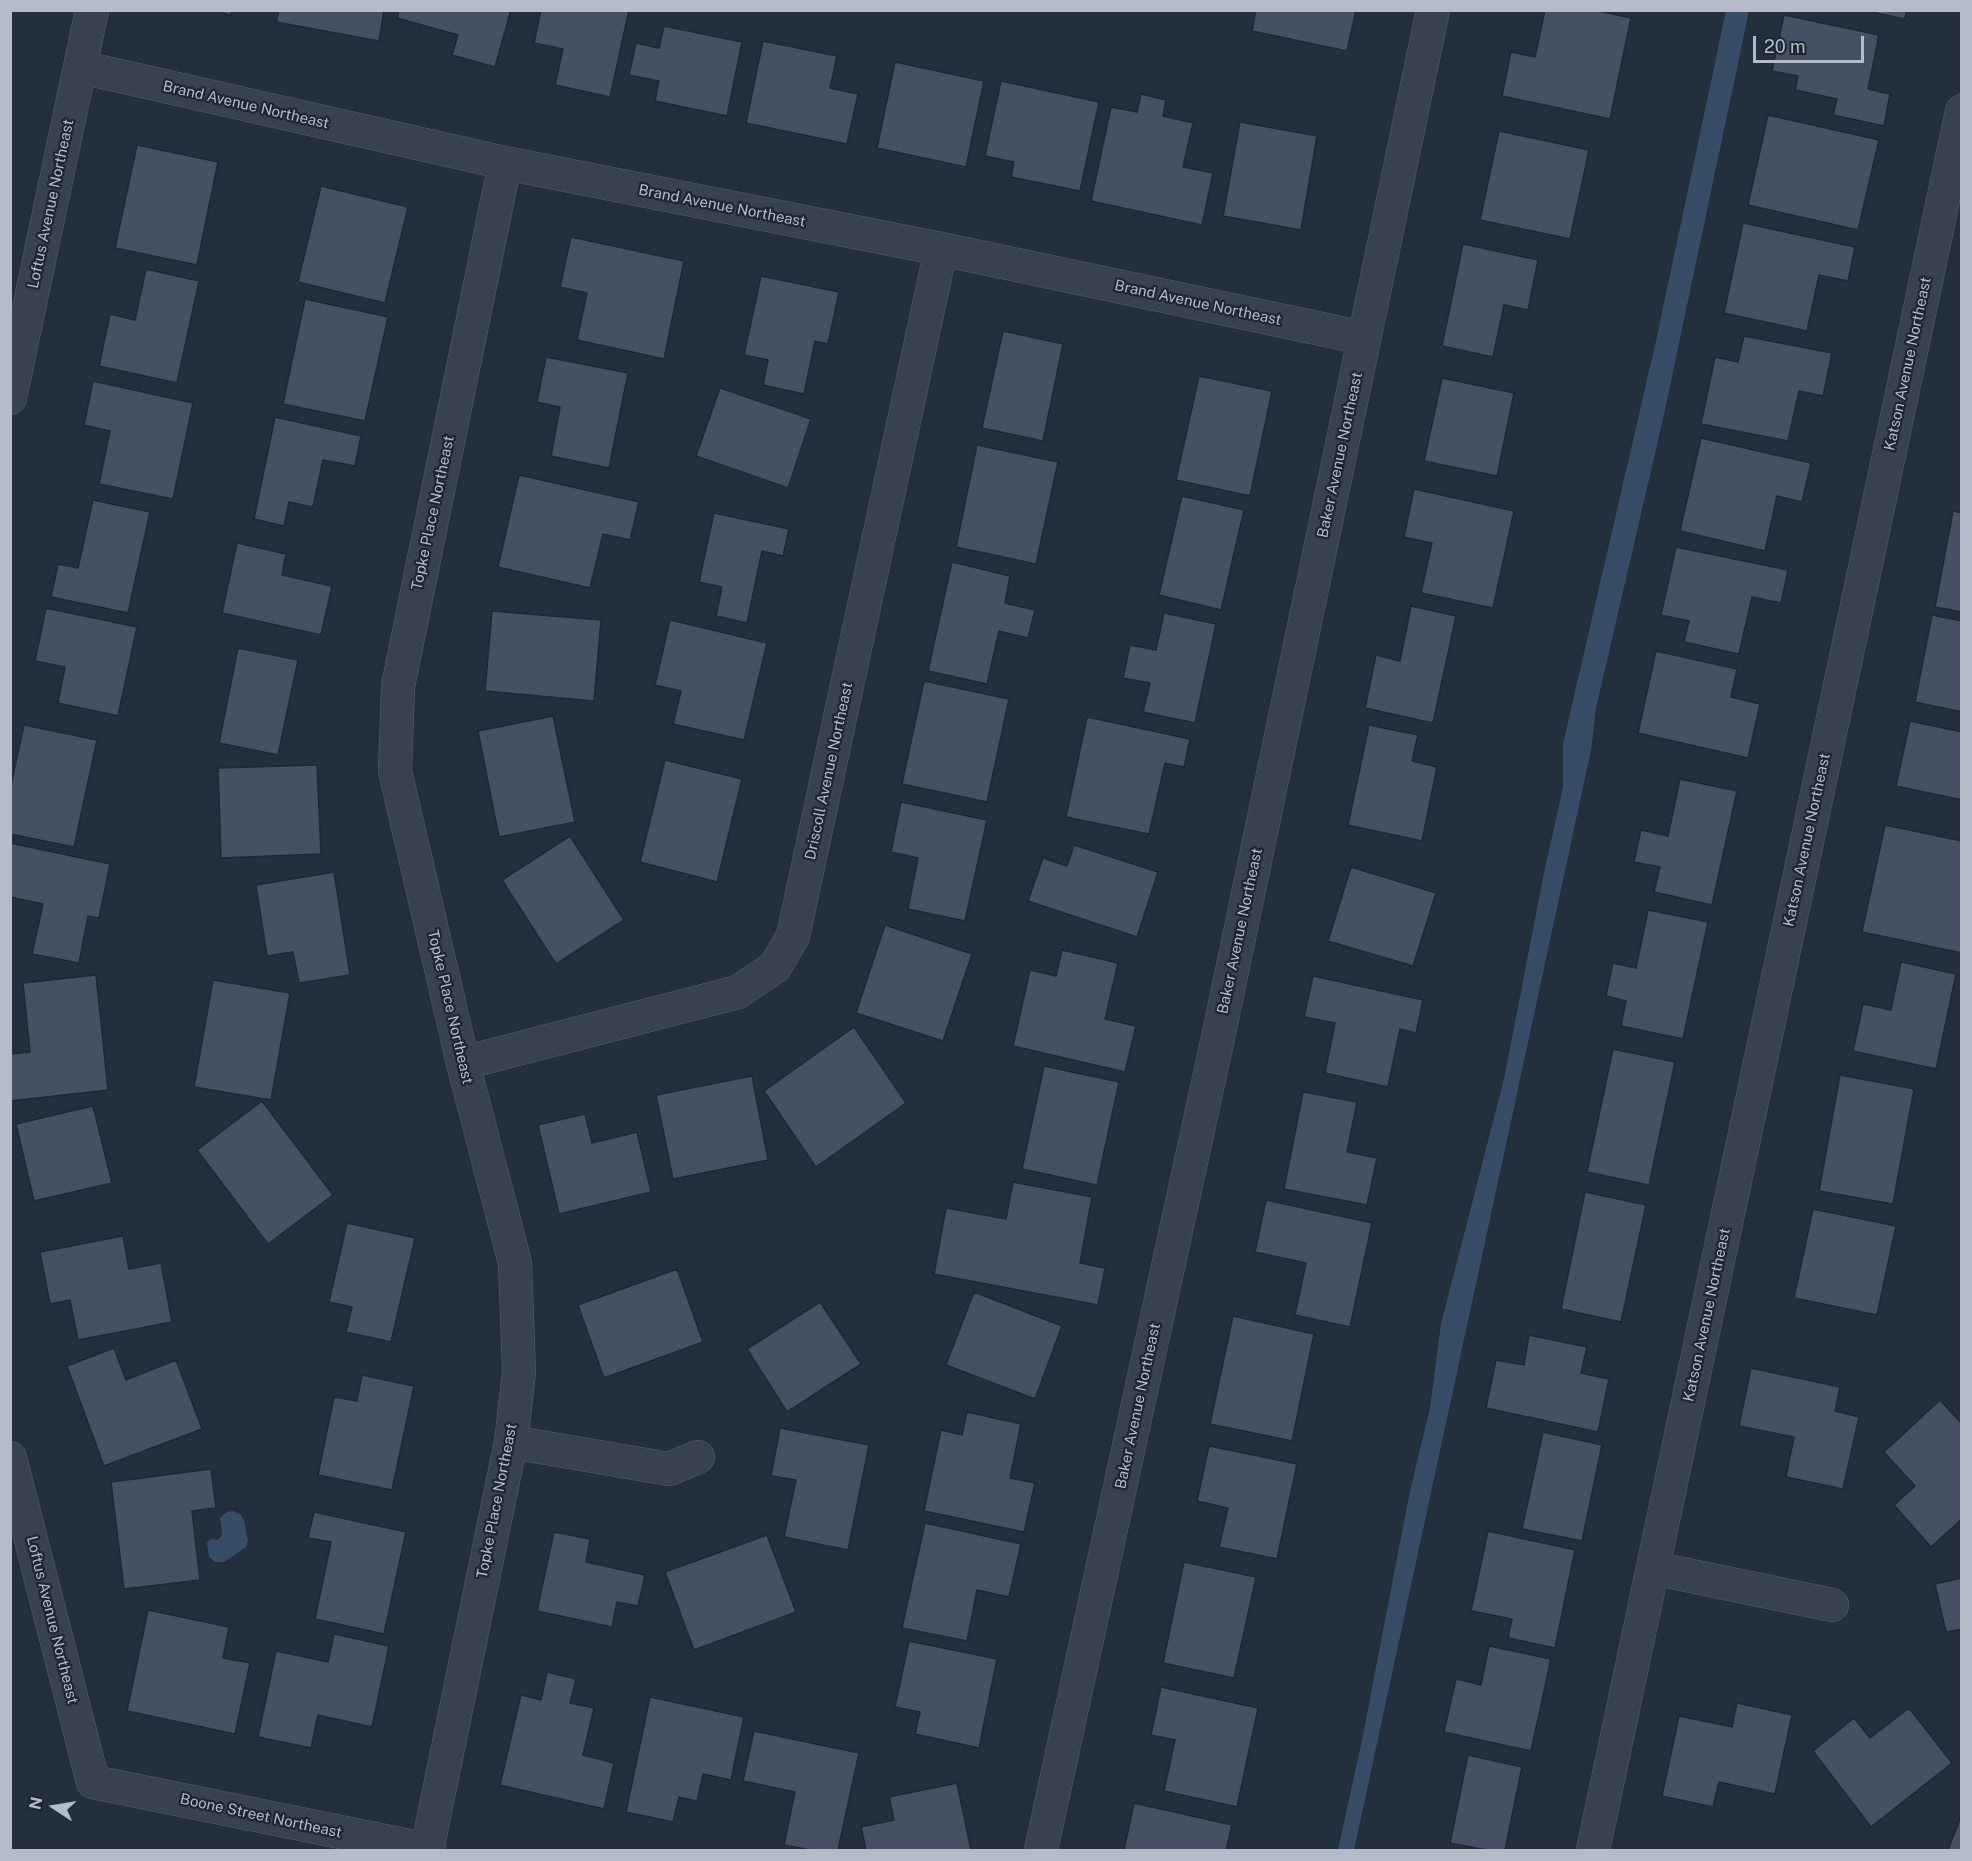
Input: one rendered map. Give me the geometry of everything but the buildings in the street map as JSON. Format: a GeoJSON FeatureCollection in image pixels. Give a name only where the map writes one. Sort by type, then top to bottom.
{"type":"FeatureCollection","features":[{"type":"Feature","properties":{"kind":"street","name":"Loftus Avenue Northeast"},"geometry":{"type":"LineString","coordinates":[[10,398],[92,10]]}},
{"type":"Feature","properties":{"kind":"street","name":"Baker Avenue Northeast"},"geometry":{"type":"LineString","coordinates":[[1041,1851],[1219,1033],[1433,10]]}},
{"type":"Feature","properties":{"kind":"street","name":"Brand Avenue Northeast"},"geometry":{"type":"LineString","coordinates":[[80,67],[505,163],[941,249],[1364,338]]}},
{"type":"Feature","properties":{"kind":"street","name":"Katson Avenue Northeast"},"geometry":{"type":"LineString","coordinates":[[1593,1851],[1962,111]]}},
{"type":"Feature","properties":{"kind":"street","name":"Topke Place Northeast"},"geometry":{"type":"LineString","coordinates":[[428,1850],[511,1442],[519,1372],[515,1263],[463,1063],[395,771],[398,686],[505,163]]}},
{"type":"Feature","properties":{"kind":"street","name":"Driscoll Avenue Northeast"},"geometry":{"type":"LineString","coordinates":[[463,1063],[738,992],[775,967],[793,936],[941,249]]}},
{"type":"Feature","properties":{"kind":"street"},"geometry":{"type":"LineString","coordinates":[[511,1442],[669,1469],[698,1457]]}},
{"type":"Feature","properties":{"kind":"street","name":"Loftus Avenue Northeast"},"geometry":{"type":"LineString","coordinates":[[10,1458],[93,1782]]}},
{"type":"Feature","properties":{"kind":"street"},"geometry":{"type":"LineString","coordinates":[[1653,1568],[1832,1605]]}},
{"type":"Feature","properties":{"kind":"street","name":"Boone Street Northeast"},"geometry":{"type":"LineString","coordinates":[[93,1782],[428,1850]]}},
{"type":"Feature","properties":{"kind":"water"},"geometry":{"type":"Polygon","coordinates":[[[1726,11],[1749,11],[1663,419],[1596,708],[1591,750],[1354,1850],[1338,1850],[1362,1740],[1410,1491],[1430,1408],[1441,1324],[1504,1079],[1563,787],[1563,744],[1656,341],[1726,11]]]}},
{"type":"Feature","properties":{"kind":"water"},"geometry":{"type":"Polygon","coordinates":[[[233,1511],[241,1515],[244,1521],[248,1541],[246,1547],[224,1562],[215,1562],[209,1557],[207,1543],[211,1539],[220,1538],[222,1533],[220,1518],[227,1512],[233,1511]]]}}]}
